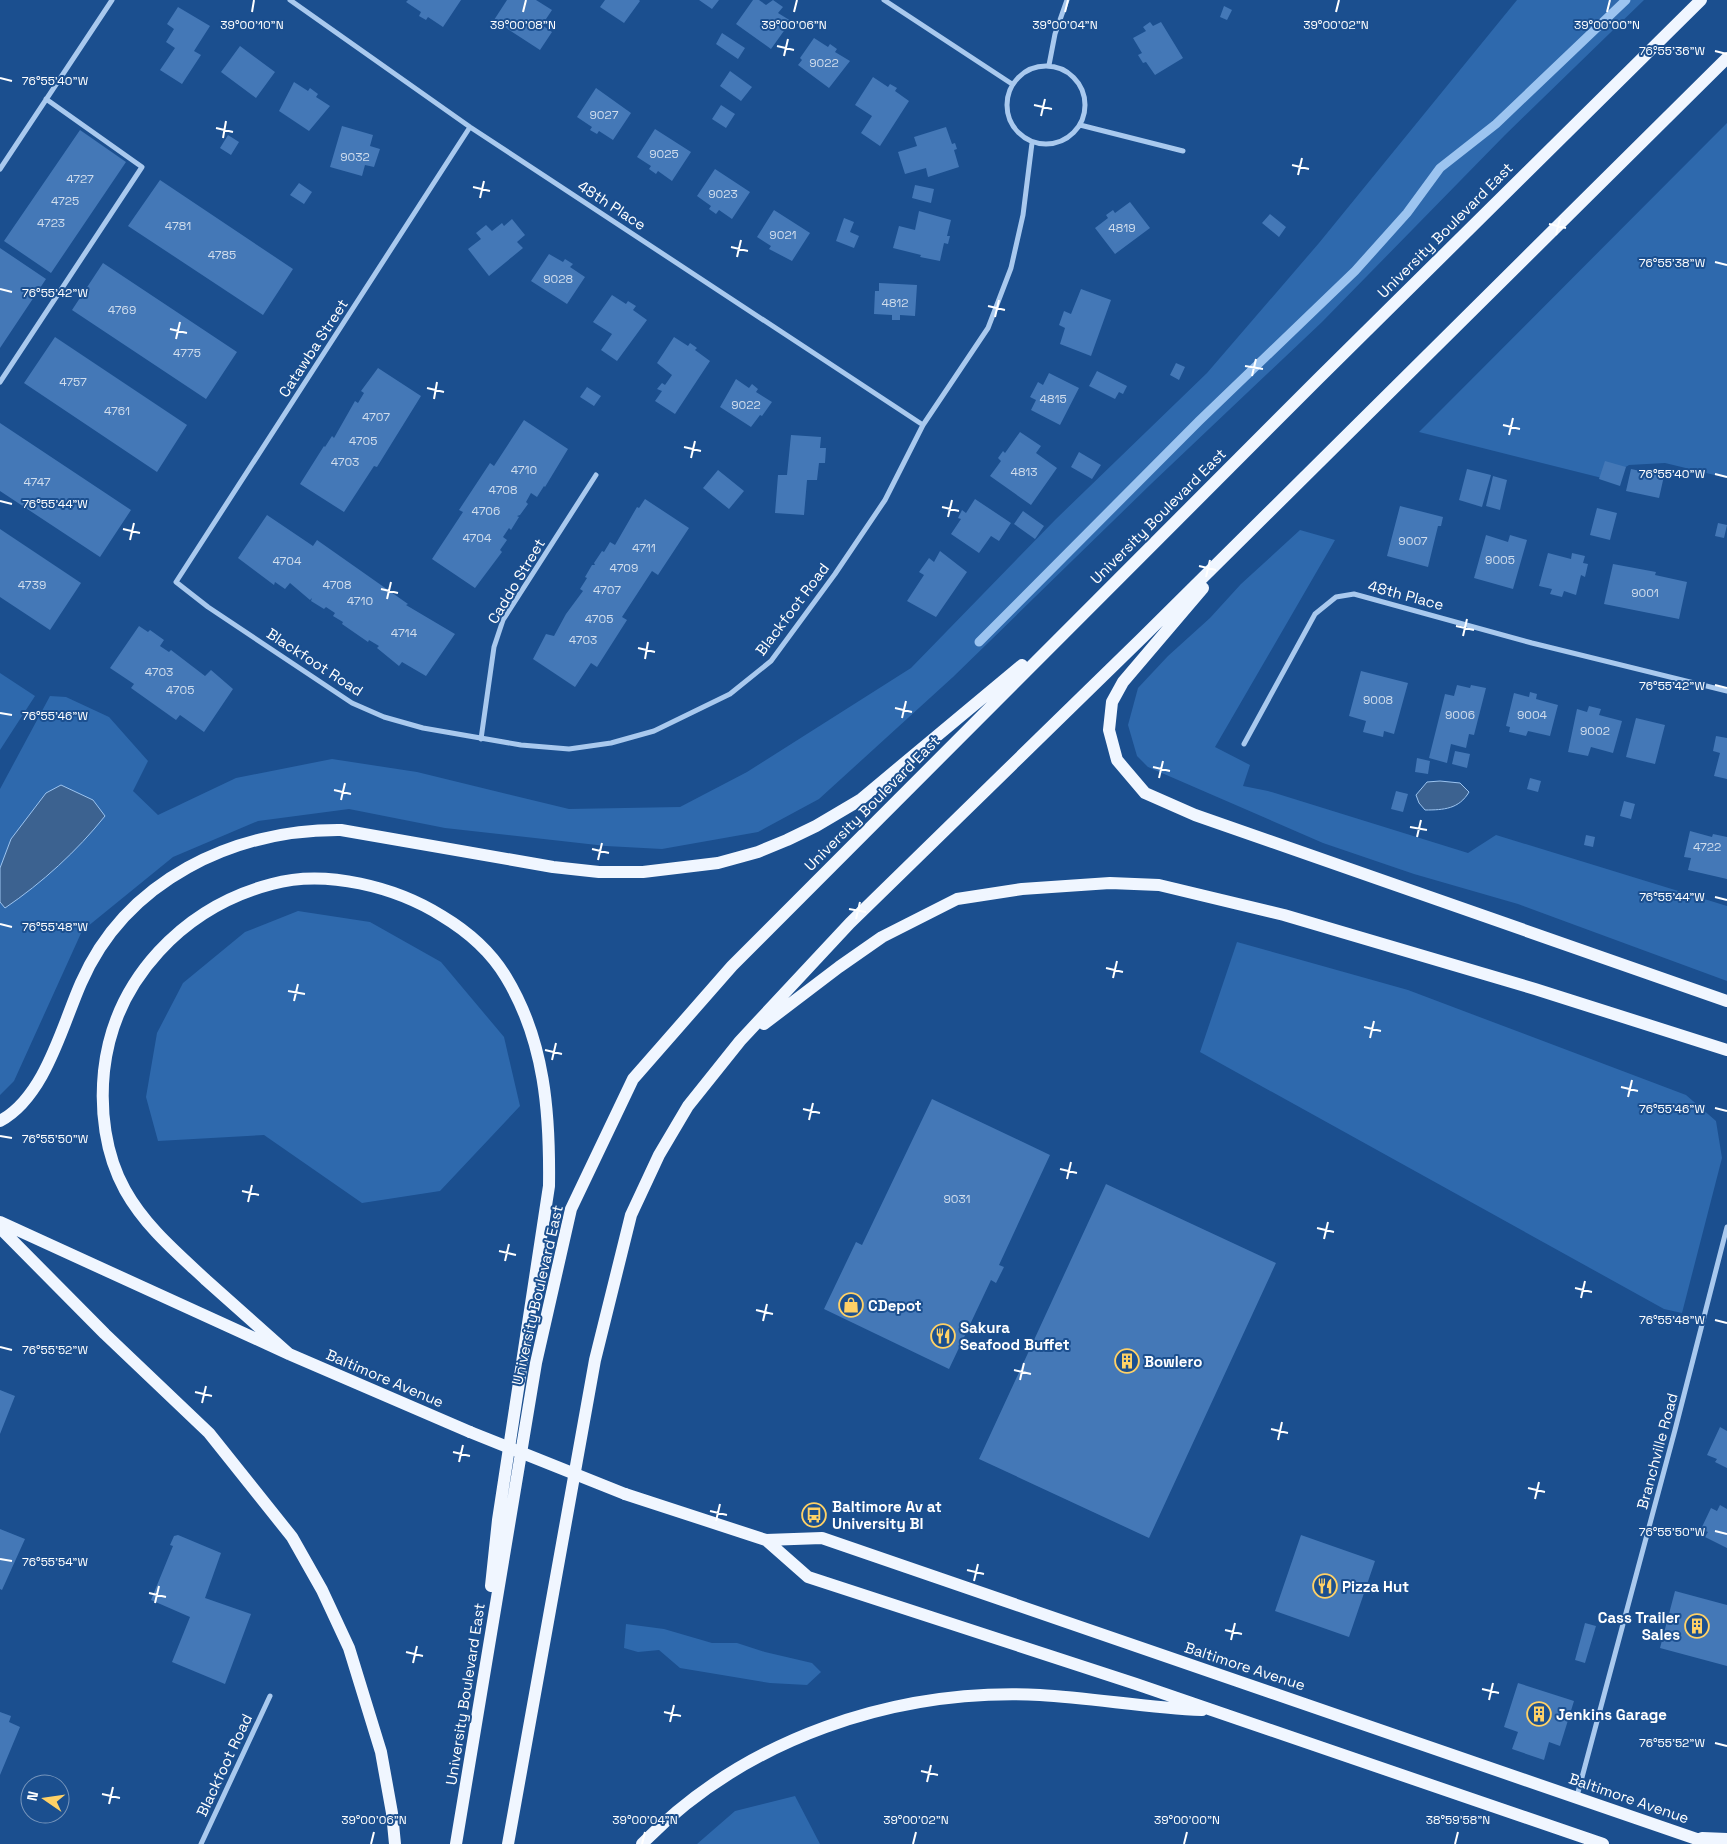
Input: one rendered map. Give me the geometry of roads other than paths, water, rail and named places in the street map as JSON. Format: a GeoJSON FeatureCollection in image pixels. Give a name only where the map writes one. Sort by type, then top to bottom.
{"type":"FeatureCollection","features":[{"type":"Feature","properties":{"kind":"main road","name":"University Boulevard East"},"geometry":{"type":"LineString","coordinates":[[456,1844],[536,1363],[571,1209],[633,1078],[732,966],[1701,0]]}},
{"type":"Feature","properties":{"kind":"main road"},"geometry":{"type":"LineString","coordinates":[[508,1844],[595,1360],[631,1215],[659,1155],[688,1106],[740,1042],[850,923],[1277,504],[1727,58]]}},
{"type":"Feature","properties":{"kind":"main road"},"geometry":{"type":"LineString","coordinates":[[1277,504],[1165,631],[1123,682],[1112,702],[1109,730],[1117,760],[1145,792],[1195,815],[1727,1001]]}},
{"type":"Feature","properties":{"kind":"main road"},"geometry":{"type":"LineString","coordinates":[[0,1121],[6,1118],[24,1100],[44,1074],[82,981],[105,942],[125,917],[148,894],[178,872],[241,843],[312,830],[332,830],[398,838],[552,867],[599,872],[643,872],[718,863],[758,852],[816,826],[860,800],[1084,613]]}},
{"type":"Feature","properties":{"kind":"main road"},"geometry":{"type":"LineString","coordinates":[[289,1354],[166,1243],[143,1219],[124,1189],[112,1160],[105,1125],[102,1089],[106,1053],[114,1020],[131,986],[151,960],[177,934],[204,913],[240,894],[274,883],[306,879],[384,888],[422,904],[455,924],[480,945],[505,974],[523,1008],[537,1045],[550,1130],[549,1186],[498,1520],[473,1744]]}},
{"type":"Feature","properties":{"kind":"main road"},"geometry":{"type":"LineString","coordinates":[[740,1042],[882,937],[957,899],[1022,889],[1110,883],[1159,885],[1284,916],[1535,989],[1727,1050]]}},
{"type":"Feature","properties":{"kind":"main road","name":"Baltimore Avenue"},"geometry":{"type":"LineString","coordinates":[[0,1222],[289,1354],[470,1432],[625,1494],[766,1540],[822,1538],[1711,1844]]}},
{"type":"Feature","properties":{"kind":"main road"},"geometry":{"type":"LineString","coordinates":[[0,1228],[105,1334],[209,1433],[292,1537],[322,1590],[352,1656],[381,1752],[392,1813],[395,1844]]}},
{"type":"Feature","properties":{"kind":"main road","name":"Baltimore Avenue"},"geometry":{"type":"LineString","coordinates":[[766,1540],[808,1577],[1218,1711],[1603,1844]]}},
{"type":"Feature","properties":{"kind":"main road"},"geometry":{"type":"LineString","coordinates":[[642,1844],[690,1801],[739,1768],[796,1739],[852,1717],[913,1702],[974,1696],[1040,1695],[1218,1711]]}},
{"type":"Feature","properties":{"kind":"main road"},"geometry":{"type":"LineString","coordinates":[[1695,1838],[1727,1839]]}},
{"type":"Feature","properties":{"kind":"street"},"geometry":{"type":"LineString","coordinates":[[0,169],[112,0]]}},
{"type":"Feature","properties":{"kind":"street","name":"48th Place"},"geometry":{"type":"LineString","coordinates":[[290,0],[470,127],[923,425]]}},
{"type":"Feature","properties":{"kind":"street"},"geometry":{"type":"LineString","coordinates":[[884,0],[1012,84]]}},
{"type":"Feature","properties":{"kind":"street"},"geometry":{"type":"LineString","coordinates":[[1049,65],[1055,34],[1067,0]]}},
{"type":"Feature","properties":{"kind":"street"},"geometry":{"type":"LineString","coordinates":[[1049,65],[1068,72],[1082,86],[1086,106],[1080,125],[1066,139],[1048,145],[1032,143],[1018,133],[1010,122],[1006,109],[1007,96],[1012,84],[1028,69],[1049,65]]}},
{"type":"Feature","properties":{"kind":"street"},"geometry":{"type":"LineString","coordinates":[[0,382],[142,168],[46,99]]}},
{"type":"Feature","properties":{"kind":"street"},"geometry":{"type":"LineString","coordinates":[[1080,125],[1183,151]]}},
{"type":"Feature","properties":{"kind":"street","name":"Catawba Street"},"geometry":{"type":"LineString","coordinates":[[176,582],[470,127]]}},
{"type":"Feature","properties":{"kind":"street","name":"Blackfoot Road"},"geometry":{"type":"LineString","coordinates":[[176,582],[208,607],[352,703],[384,717],[423,728],[481,739],[570,749],[611,743],[654,731],[730,694],[771,661],[835,574],[886,500],[923,425],[988,328],[1011,268],[1023,215],[1032,143]]}},
{"type":"Feature","properties":{"kind":"street","name":"Caddo Street"},"geometry":{"type":"LineString","coordinates":[[481,739],[494,647],[504,620],[596,475]]}},
{"type":"Feature","properties":{"kind":"street","name":"48th Place"},"geometry":{"type":"LineString","coordinates":[[1244,744],[1314,614],[1336,597],[1354,594],[1532,643],[1727,691]]}},
{"type":"Feature","properties":{"kind":"street","name":"Branchville Road"},"geometry":{"type":"LineString","coordinates":[[1577,1797],[1676,1430],[1727,1227]]}},
{"type":"Feature","properties":{"kind":"street","name":"Blackfoot Road"},"geometry":{"type":"LineString","coordinates":[[201,1844],[270,1696]]}},
{"type":"Feature","properties":{"kind":"waterway"},"geometry":{"type":"LineString","coordinates":[[979,642],[1199,421],[1355,271],[1407,213],[1440,168],[1496,124],[1626,0]]}},
{"type":"Feature","properties":{"kind":"place","name":"CDepot"},"geometry":{"type":"Point","coordinates":[851,1305]}},
{"type":"Feature","properties":{"kind":"place","name":"Sakura Seafood Buffet"},"geometry":{"type":"Point","coordinates":[943,1336]}},
{"type":"Feature","properties":{"kind":"place","name":"Bowlero"},"geometry":{"type":"Point","coordinates":[1127,1361]}},
{"type":"Feature","properties":{"kind":"place","name":"Baltimore Av at University Bl"},"geometry":{"type":"Point","coordinates":[814,1515]}},
{"type":"Feature","properties":{"kind":"place","name":"Pizza Hut"},"geometry":{"type":"Point","coordinates":[1325,1586]}},
{"type":"Feature","properties":{"kind":"place","name":"Cass Trailer Sales"},"geometry":{"type":"Point","coordinates":[1697,1626]}},
{"type":"Feature","properties":{"kind":"place","name":"Jenkins Garage"},"geometry":{"type":"Point","coordinates":[1539,1714]}}]}
